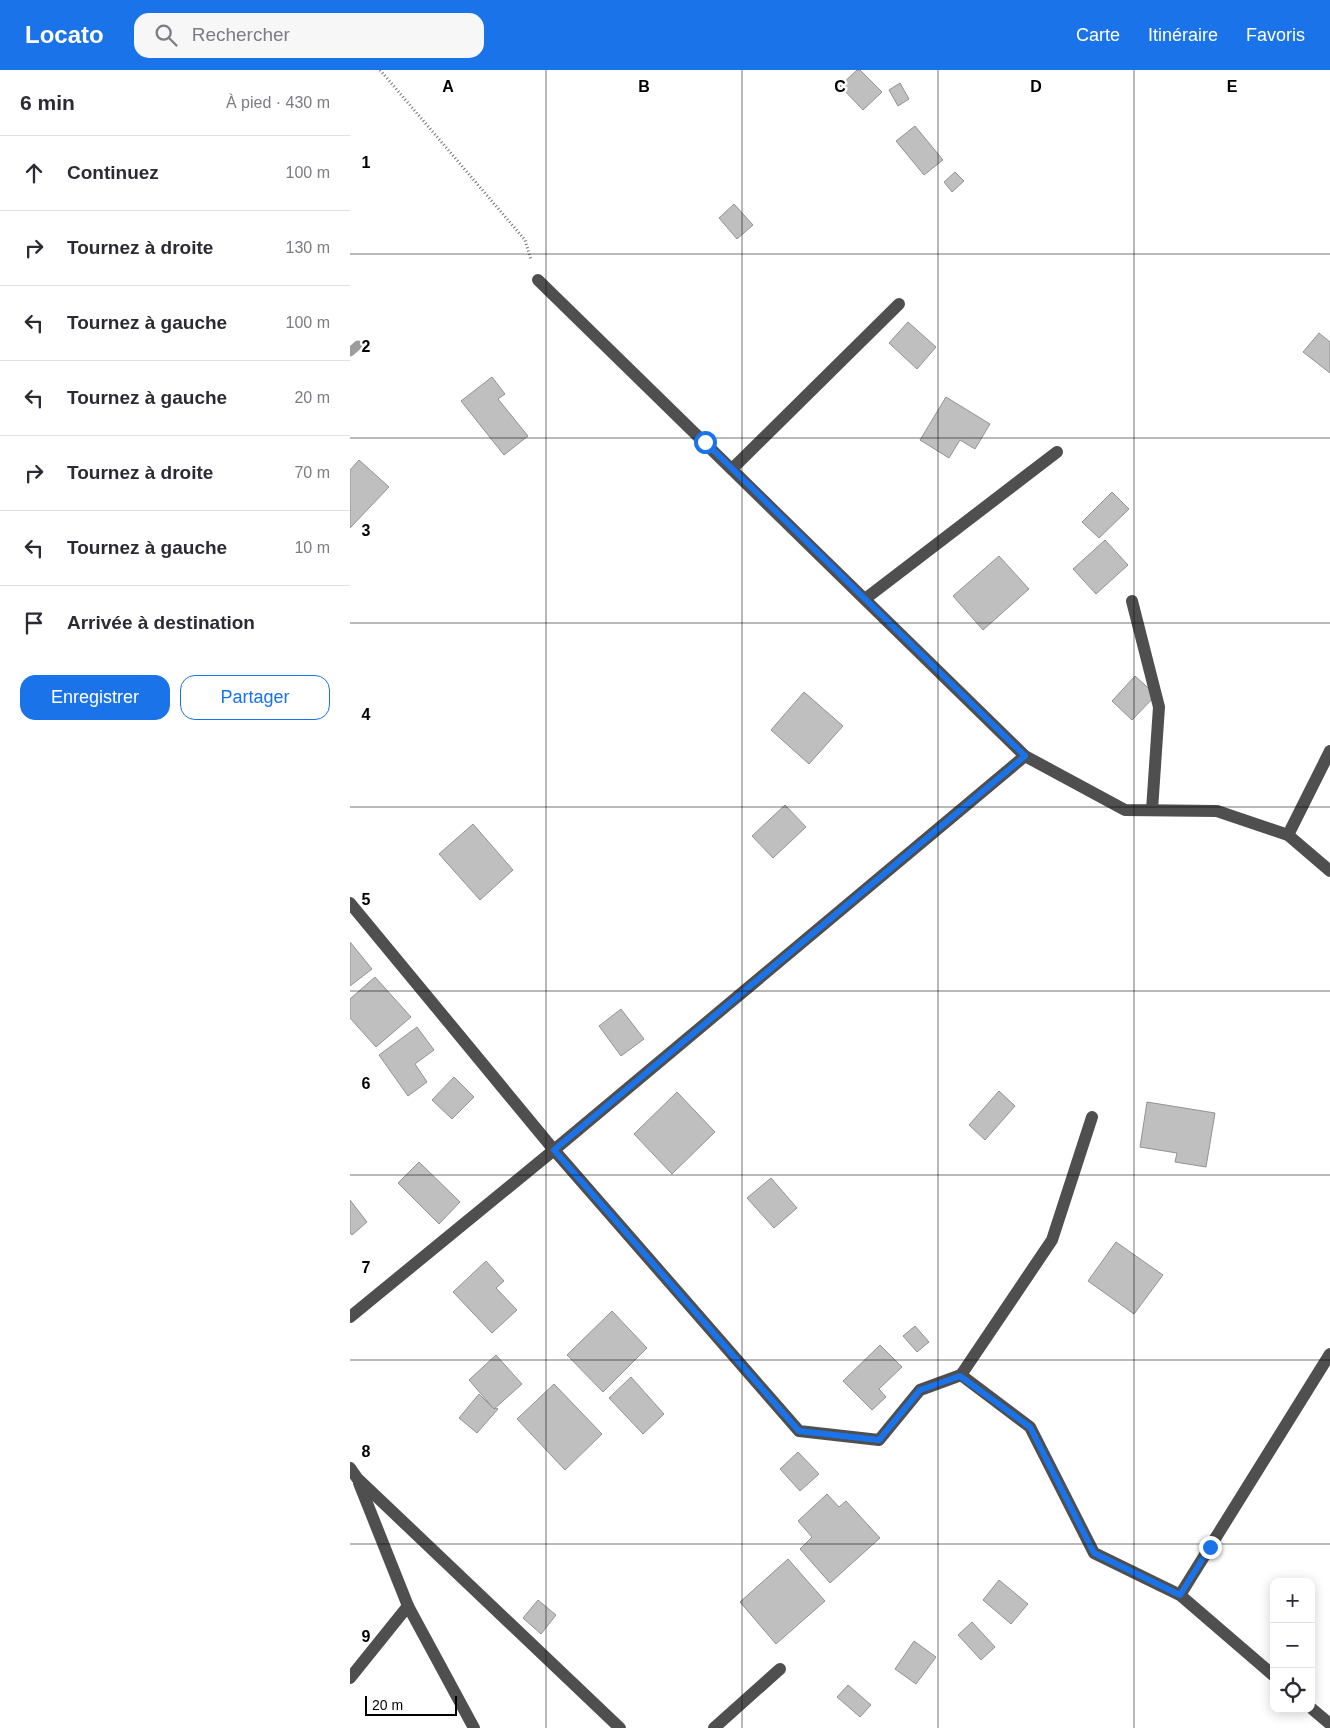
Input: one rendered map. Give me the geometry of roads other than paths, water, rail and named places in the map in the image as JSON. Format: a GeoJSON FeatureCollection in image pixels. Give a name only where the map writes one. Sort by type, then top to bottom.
{"type":"FeatureCollection","features":[{"type":"Feature","properties":{"kind":"street"},"geometry":{"type":"LineString","coordinates":[[538,280],[1025,756],[1125,810],[1217,811],[1288,835],[1330,871]]}},
{"type":"Feature","properties":{"kind":"street"},"geometry":{"type":"LineString","coordinates":[[732,469],[899,304]]}},
{"type":"Feature","properties":{"kind":"street"},"geometry":{"type":"LineString","coordinates":[[865,600],[1057,452]]}},
{"type":"Feature","properties":{"kind":"street"},"geometry":{"type":"LineString","coordinates":[[1132,601],[1159,707],[1152,810]]}},
{"type":"Feature","properties":{"kind":"street"},"geometry":{"type":"LineString","coordinates":[[1288,835],[1330,751]]}},
{"type":"Feature","properties":{"kind":"street"},"geometry":{"type":"LineString","coordinates":[[350,1317],[554,1150],[1025,756]]}},
{"type":"Feature","properties":{"kind":"street"},"geometry":{"type":"LineString","coordinates":[[350,903],[554,1150],[799,1431],[879,1440],[920,1390],[960,1376],[1052,1240],[1092,1117]]}},
{"type":"Feature","properties":{"kind":"street"},"geometry":{"type":"LineString","coordinates":[[1180,1595],[1330,1354]]}},
{"type":"Feature","properties":{"kind":"street"},"geometry":{"type":"LineString","coordinates":[[960,1376],[1030,1427],[1094,1553],[1180,1595],[1270,1673]]}},
{"type":"Feature","properties":{"kind":"street"},"geometry":{"type":"LineString","coordinates":[[354,1473],[408,1606],[474,1728]]}},
{"type":"Feature","properties":{"kind":"street"},"geometry":{"type":"LineString","coordinates":[[354,1473],[620,1728]]}},
{"type":"Feature","properties":{"kind":"street"},"geometry":{"type":"LineString","coordinates":[[350,1678],[408,1606]]}},
{"type":"Feature","properties":{"kind":"street"},"geometry":{"type":"LineString","coordinates":[[714,1728],[780,1668]]}},
{"type":"Feature","properties":{"kind":"street"},"geometry":{"type":"LineString","coordinates":[[1315,1711],[1330,1724]]}},
{"type":"Feature","properties":{"kind":"waterway"},"geometry":{"type":"LineString","coordinates":[[350,352],[358,345]]}}]}
